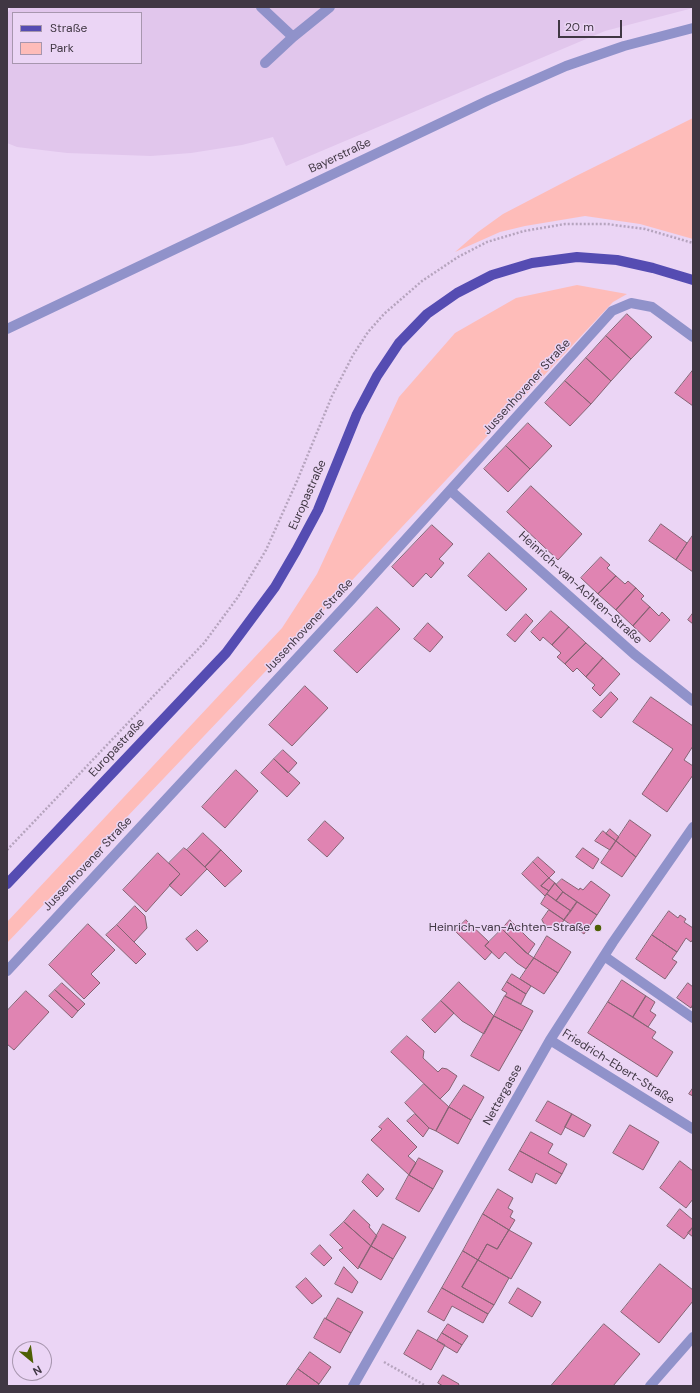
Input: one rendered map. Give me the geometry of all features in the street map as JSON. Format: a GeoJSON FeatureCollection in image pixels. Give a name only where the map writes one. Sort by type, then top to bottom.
{"type":"FeatureCollection","features":[{"type":"Feature","properties":{"kind":"main road","name":"Europastraße"},"geometry":{"type":"LineString","coordinates":[[7,884],[226,653],[275,587],[318,510],[357,414],[377,376],[399,343],[427,314],[457,293],[492,275],[532,263],[577,257],[617,260],[653,268],[693,280]]}},
{"type":"Feature","properties":{"kind":"street"},"geometry":{"type":"LineString","coordinates":[[260,7],[293,37]]}},
{"type":"Feature","properties":{"kind":"street"},"geometry":{"type":"LineString","coordinates":[[265,63],[293,37],[330,7]]}},
{"type":"Feature","properties":{"kind":"street","name":"Bayerstraße"},"geometry":{"type":"LineString","coordinates":[[7,329],[489,100],[566,66],[624,46],[693,28]]}},
{"type":"Feature","properties":{"kind":"street","name":"Jussenhovener Straße"},"geometry":{"type":"LineString","coordinates":[[7,970],[340,612],[612,312],[631,303],[652,307],[693,337]]}},
{"type":"Feature","properties":{"kind":"street","name":"Heinrich-van-Achten-Straße"},"geometry":{"type":"LineString","coordinates":[[451,490],[634,654],[693,701]]}},
{"type":"Feature","properties":{"kind":"street","name":"Nettergasse"},"geometry":{"type":"LineString","coordinates":[[353,1386],[550,1040],[613,942],[693,827]]}},
{"type":"Feature","properties":{"kind":"street"},"geometry":{"type":"LineString","coordinates":[[604,956],[693,1018]]}},
{"type":"Feature","properties":{"kind":"street","name":"Friedrich-Ebert-Straße"},"geometry":{"type":"LineString","coordinates":[[550,1040],[693,1129]]}},
{"type":"Feature","properties":{"kind":"street"},"geometry":{"type":"LineString","coordinates":[[650,1386],[693,1337]]}},
{"type":"Feature","properties":{"kind":"path"},"geometry":{"type":"LineString","coordinates":[[371,1355],[426,1386]]}},
{"type":"Feature","properties":{"kind":"shaded area"},"geometry":{"type":"Polygon","coordinates":[[[11,7],[693,7],[605,31],[286,166],[273,137],[242,145],[191,153],[151,156],[67,153],[17,147],[7,143],[7,14],[11,7]]]}},
{"type":"Feature","properties":{"kind":"green space"},"geometry":{"type":"Polygon","coordinates":[[[693,118],[693,239],[640,224],[585,216],[525,226],[500,232],[455,252],[478,232],[503,214],[693,118]]]}},
{"type":"Feature","properties":{"kind":"green space"},"geometry":{"type":"Polygon","coordinates":[[[577,285],[627,294],[613,302],[341,592],[7,943],[7,922],[282,628],[317,574],[399,397],[455,333],[516,298],[577,285]]]}},
{"type":"Feature","properties":{"kind":"building"},"geometry":{"type":"Polygon","coordinates":[[[627,314],[652,337],[631,359],[606,336],[627,314]]]}},
{"type":"Feature","properties":{"kind":"building"},"geometry":{"type":"Polygon","coordinates":[[[606,336],[631,359],[611,381],[586,358],[606,336]]]}},
{"type":"Feature","properties":{"kind":"building"},"geometry":{"type":"Polygon","coordinates":[[[586,358],[611,381],[591,404],[565,381],[586,358]]]}},
{"type":"Feature","properties":{"kind":"building"},"geometry":{"type":"Polygon","coordinates":[[[693,370],[693,406],[675,393],[693,370]]]}},
{"type":"Feature","properties":{"kind":"building"},"geometry":{"type":"Polygon","coordinates":[[[565,381],[591,404],[570,426],[545,403],[565,381]]]}},
{"type":"Feature","properties":{"kind":"building"},"geometry":{"type":"Polygon","coordinates":[[[528,423],[552,446],[530,469],[506,446],[528,423]]]}},
{"type":"Feature","properties":{"kind":"building"},"geometry":{"type":"Polygon","coordinates":[[[506,446],[530,469],[508,492],[484,469],[506,446]]]}},
{"type":"Feature","properties":{"kind":"building"},"geometry":{"type":"Polygon","coordinates":[[[531,486],[582,534],[558,560],[507,512],[531,486]]]}},
{"type":"Feature","properties":{"kind":"building"},"geometry":{"type":"Polygon","coordinates":[[[661,524],[687,543],[676,560],[649,541],[661,524]]]}},
{"type":"Feature","properties":{"kind":"building"},"geometry":{"type":"Polygon","coordinates":[[[432,525],[453,544],[439,559],[444,563],[431,578],[426,573],[413,587],[392,567],[432,525]]]}},
{"type":"Feature","properties":{"kind":"building"},"geometry":{"type":"Polygon","coordinates":[[[693,535],[693,572],[676,560],[693,535]]]}},
{"type":"Feature","properties":{"kind":"building"},"geometry":{"type":"Polygon","coordinates":[[[489,553],[527,589],[506,611],[468,576],[489,553]]]}},
{"type":"Feature","properties":{"kind":"building"},"geometry":{"type":"Polygon","coordinates":[[[601,557],[610,565],[607,568],[616,576],[598,594],[581,578],[601,557]]]}},
{"type":"Feature","properties":{"kind":"building"},"geometry":{"type":"Polygon","coordinates":[[[616,576],[625,584],[628,581],[636,588],[616,610],[598,594],[616,576]]]}},
{"type":"Feature","properties":{"kind":"building"},"geometry":{"type":"Polygon","coordinates":[[[636,588],[644,596],[641,599],[650,607],[633,626],[616,610],[636,588]]]}},
{"type":"Feature","properties":{"kind":"building"},"geometry":{"type":"Polygon","coordinates":[[[377,607],[400,629],[357,673],[334,651],[377,607]]]}},
{"type":"Feature","properties":{"kind":"building"},"geometry":{"type":"Polygon","coordinates":[[[650,607],[659,616],[662,612],[670,620],[650,642],[633,626],[650,607]]]}},
{"type":"Feature","properties":{"kind":"building"},"geometry":{"type":"Polygon","coordinates":[[[551,611],[569,627],[552,645],[543,637],[540,641],[531,632],[551,611]]]}},
{"type":"Feature","properties":{"kind":"building"},"geometry":{"type":"Polygon","coordinates":[[[693,613],[693,624],[688,620],[693,613]]]}},
{"type":"Feature","properties":{"kind":"building"},"geometry":{"type":"Polygon","coordinates":[[[526,614],[533,621],[515,642],[507,635],[526,614]]]}},
{"type":"Feature","properties":{"kind":"building"},"geometry":{"type":"Polygon","coordinates":[[[428,623],[443,637],[430,652],[414,639],[428,623]]]}},
{"type":"Feature","properties":{"kind":"building"},"geometry":{"type":"Polygon","coordinates":[[[569,627],[586,643],[565,664],[557,657],[561,653],[552,645],[569,627]]]}},
{"type":"Feature","properties":{"kind":"building"},"geometry":{"type":"Polygon","coordinates":[[[586,643],[603,658],[586,677],[577,668],[573,672],[565,664],[586,643]]]}},
{"type":"Feature","properties":{"kind":"building"},"geometry":{"type":"Polygon","coordinates":[[[603,658],[620,674],[600,696],[592,688],[595,685],[586,677],[603,658]]]}},
{"type":"Feature","properties":{"kind":"building"},"geometry":{"type":"Polygon","coordinates":[[[305,686],[328,708],[292,746],[269,725],[305,686]]]}},
{"type":"Feature","properties":{"kind":"building"},"geometry":{"type":"Polygon","coordinates":[[[611,692],[618,699],[601,718],[593,711],[611,692]]]}},
{"type":"Feature","properties":{"kind":"building"},"geometry":{"type":"Polygon","coordinates":[[[651,697],[693,726],[693,746],[684,760],[693,766],[693,775],[667,812],[642,794],[673,749],[633,722],[651,697]]]}},
{"type":"Feature","properties":{"kind":"building"},"geometry":{"type":"Polygon","coordinates":[[[283,750],[297,763],[288,773],[274,759],[283,750]]]}},
{"type":"Feature","properties":{"kind":"building"},"geometry":{"type":"Polygon","coordinates":[[[274,759],[300,783],[287,797],[261,773],[274,759]]]}},
{"type":"Feature","properties":{"kind":"building"},"geometry":{"type":"Polygon","coordinates":[[[236,770],[258,791],[225,828],[202,807],[236,770]]]}},
{"type":"Feature","properties":{"kind":"building"},"geometry":{"type":"Polygon","coordinates":[[[630,820],[651,835],[636,857],[616,841],[630,820]]]}},
{"type":"Feature","properties":{"kind":"building"},"geometry":{"type":"Polygon","coordinates":[[[325,821],[344,838],[327,857],[308,840],[325,821]]]}},
{"type":"Feature","properties":{"kind":"building"},"geometry":{"type":"Polygon","coordinates":[[[610,829],[619,837],[616,841],[606,834],[610,829]]]}},
{"type":"Feature","properties":{"kind":"building"},"geometry":{"type":"Polygon","coordinates":[[[603,831],[616,841],[610,850],[595,841],[603,831]]]}},
{"type":"Feature","properties":{"kind":"building"},"geometry":{"type":"Polygon","coordinates":[[[203,833],[221,850],[205,867],[187,850],[203,833]]]}},
{"type":"Feature","properties":{"kind":"building"},"geometry":{"type":"Polygon","coordinates":[[[616,841],[636,857],[622,877],[601,863],[616,841]]]}},
{"type":"Feature","properties":{"kind":"building"},"geometry":{"type":"Polygon","coordinates":[[[184,848],[207,869],[181,896],[169,885],[180,874],[169,863],[184,848]]]}},
{"type":"Feature","properties":{"kind":"building"},"geometry":{"type":"Polygon","coordinates":[[[583,848],[599,859],[593,869],[576,857],[583,848]]]}},
{"type":"Feature","properties":{"kind":"building"},"geometry":{"type":"Polygon","coordinates":[[[221,850],[242,871],[225,887],[205,867],[221,850]]]}},
{"type":"Feature","properties":{"kind":"building"},"geometry":{"type":"Polygon","coordinates":[[[158,853],[180,874],[146,912],[123,890],[158,853]]]}},
{"type":"Feature","properties":{"kind":"building"},"geometry":{"type":"Polygon","coordinates":[[[538,857],[555,872],[549,878],[533,862],[538,857]]]}},
{"type":"Feature","properties":{"kind":"building"},"geometry":{"type":"Polygon","coordinates":[[[533,862],[549,878],[541,886],[549,891],[545,896],[522,874],[533,862]]]}},
{"type":"Feature","properties":{"kind":"building"},"geometry":{"type":"Polygon","coordinates":[[[549,878],[555,883],[549,891],[541,886],[549,878]]]}},
{"type":"Feature","properties":{"kind":"building"},"geometry":{"type":"Polygon","coordinates":[[[562,879],[579,890],[580,888],[583,890],[591,881],[610,895],[597,915],[563,892],[556,885],[562,879]]]}},
{"type":"Feature","properties":{"kind":"building"},"geometry":{"type":"Polygon","coordinates":[[[555,883],[563,892],[556,901],[547,894],[555,883]]]}},
{"type":"Feature","properties":{"kind":"building"},"geometry":{"type":"Polygon","coordinates":[[[563,892],[577,902],[571,911],[556,901],[563,892]]]}},
{"type":"Feature","properties":{"kind":"building"},"geometry":{"type":"Polygon","coordinates":[[[547,894],[571,911],[564,920],[541,904],[547,894]]]}},
{"type":"Feature","properties":{"kind":"building"},"geometry":{"type":"Polygon","coordinates":[[[577,902],[597,915],[584,934],[564,920],[577,902]]]}},
{"type":"Feature","properties":{"kind":"building"},"geometry":{"type":"Polygon","coordinates":[[[135,906],[145,916],[147,928],[134,942],[117,925],[135,906]]]}},
{"type":"Feature","properties":{"kind":"building"},"geometry":{"type":"Polygon","coordinates":[[[549,910],[564,920],[557,931],[544,924],[542,920],[549,910]]]}},
{"type":"Feature","properties":{"kind":"building"},"geometry":{"type":"Polygon","coordinates":[[[669,911],[678,918],[680,915],[686,919],[684,922],[693,928],[693,939],[691,942],[686,938],[677,952],[652,935],[669,911]]]}},
{"type":"Feature","properties":{"kind":"building"},"geometry":{"type":"Polygon","coordinates":[[[466,920],[489,942],[485,946],[492,952],[485,960],[455,931],[466,920]]]}},
{"type":"Feature","properties":{"kind":"building"},"geometry":{"type":"Polygon","coordinates":[[[510,920],[535,944],[528,954],[502,929],[510,920]]]}},
{"type":"Feature","properties":{"kind":"building"},"geometry":{"type":"Polygon","coordinates":[[[88,924],[115,950],[91,974],[100,983],[84,999],[49,965],[88,924]]]}},
{"type":"Feature","properties":{"kind":"building"},"geometry":{"type":"Polygon","coordinates":[[[117,925],[146,954],[136,964],[106,935],[117,925]]]}},
{"type":"Feature","properties":{"kind":"building"},"geometry":{"type":"Polygon","coordinates":[[[502,929],[525,952],[534,958],[526,969],[505,952],[499,959],[485,946],[502,929]]]}},
{"type":"Feature","properties":{"kind":"building"},"geometry":{"type":"Polygon","coordinates":[[[197,930],[208,941],[197,951],[186,939],[197,930]]]}},
{"type":"Feature","properties":{"kind":"building"},"geometry":{"type":"Polygon","coordinates":[[[652,935],[677,952],[672,959],[677,962],[665,979],[636,959],[652,935]]]}},
{"type":"Feature","properties":{"kind":"building"},"geometry":{"type":"Polygon","coordinates":[[[547,936],[571,952],[558,973],[534,958],[547,936]]]}},
{"type":"Feature","properties":{"kind":"building"},"geometry":{"type":"Polygon","coordinates":[[[534,958],[558,973],[544,994],[520,979],[534,958]]]}},
{"type":"Feature","properties":{"kind":"building"},"geometry":{"type":"Polygon","coordinates":[[[512,974],[531,986],[526,994],[507,982],[512,974]]]}},
{"type":"Feature","properties":{"kind":"building"},"geometry":{"type":"Polygon","coordinates":[[[622,980],[646,996],[633,1017],[608,1002],[622,980]]]}},
{"type":"Feature","properties":{"kind":"building"},"geometry":{"type":"Polygon","coordinates":[[[459,982],[494,1016],[484,1034],[462,1021],[441,1001],[459,982]]]}},
{"type":"Feature","properties":{"kind":"building"},"geometry":{"type":"Polygon","coordinates":[[[507,982],[526,994],[521,1004],[505,996],[507,993],[502,990],[507,982]]]}},
{"type":"Feature","properties":{"kind":"building"},"geometry":{"type":"Polygon","coordinates":[[[62,983],[85,1004],[78,1011],[55,990],[62,983]]]}},
{"type":"Feature","properties":{"kind":"building"},"geometry":{"type":"Polygon","coordinates":[[[688,983],[693,987],[693,1004],[691,1008],[677,998],[688,983]]]}},
{"type":"Feature","properties":{"kind":"building"},"geometry":{"type":"Polygon","coordinates":[[[55,990],[78,1011],[72,1018],[49,996],[55,990]]]}},
{"type":"Feature","properties":{"kind":"building"},"geometry":{"type":"Polygon","coordinates":[[[26,991],[49,1012],[14,1050],[7,1044],[7,1011],[26,991]]]}},
{"type":"Feature","properties":{"kind":"building"},"geometry":{"type":"Polygon","coordinates":[[[505,996],[533,1011],[522,1031],[494,1016],[505,996]]]}},
{"type":"Feature","properties":{"kind":"building"},"geometry":{"type":"Polygon","coordinates":[[[646,996],[655,1002],[650,1011],[656,1015],[648,1027],[633,1017],[646,996]]]}},
{"type":"Feature","properties":{"kind":"building"},"geometry":{"type":"Polygon","coordinates":[[[441,1001],[454,1013],[435,1033],[422,1020],[441,1001]]]}},
{"type":"Feature","properties":{"kind":"building"},"geometry":{"type":"Polygon","coordinates":[[[608,1002],[656,1032],[652,1038],[673,1052],[657,1077],[588,1033],[608,1002]]]}},
{"type":"Feature","properties":{"kind":"building"},"geometry":{"type":"Polygon","coordinates":[[[494,1016],[522,1031],[499,1071],[471,1056],[494,1016]]]}},
{"type":"Feature","properties":{"kind":"building"},"geometry":{"type":"Polygon","coordinates":[[[407,1036],[424,1051],[423,1058],[438,1072],[442,1068],[447,1069],[457,1076],[449,1090],[440,1099],[391,1052],[407,1036]]]}},
{"type":"Feature","properties":{"kind":"building"},"geometry":{"type":"Polygon","coordinates":[[[424,1084],[449,1107],[436,1131],[429,1128],[405,1103],[424,1084]]]}},
{"type":"Feature","properties":{"kind":"building"},"geometry":{"type":"Polygon","coordinates":[[[464,1085],[484,1097],[471,1120],[449,1107],[464,1085]]]}},
{"type":"Feature","properties":{"kind":"building"},"geometry":{"type":"Polygon","coordinates":[[[693,1088],[693,1096],[689,1094],[693,1088]]]}},
{"type":"Feature","properties":{"kind":"building"},"geometry":{"type":"Polygon","coordinates":[[[548,1101],[572,1114],[561,1135],[536,1121],[548,1101]]]}},
{"type":"Feature","properties":{"kind":"building"},"geometry":{"type":"Polygon","coordinates":[[[449,1107],[471,1120],[458,1144],[436,1131],[449,1107]]]}},
{"type":"Feature","properties":{"kind":"building"},"geometry":{"type":"Polygon","coordinates":[[[415,1114],[429,1128],[423,1137],[407,1121],[415,1114]]]}},
{"type":"Feature","properties":{"kind":"building"},"geometry":{"type":"Polygon","coordinates":[[[572,1114],[591,1125],[584,1137],[565,1127],[572,1114]]]}},
{"type":"Feature","properties":{"kind":"building"},"geometry":{"type":"Polygon","coordinates":[[[388,1118],[417,1147],[408,1156],[416,1163],[409,1175],[371,1140],[382,1129],[379,1127],[388,1118]]]}},
{"type":"Feature","properties":{"kind":"building"},"geometry":{"type":"Polygon","coordinates":[[[630,1125],[659,1142],[643,1170],[613,1153],[630,1125]]]}},
{"type":"Feature","properties":{"kind":"building"},"geometry":{"type":"Polygon","coordinates":[[[531,1132],[553,1144],[548,1153],[567,1164],[562,1174],[520,1151],[531,1132]]]}},
{"type":"Feature","properties":{"kind":"building"},"geometry":{"type":"Polygon","coordinates":[[[520,1151],[562,1174],[556,1184],[536,1173],[532,1183],[509,1170],[520,1151]]]}},
{"type":"Feature","properties":{"kind":"building"},"geometry":{"type":"Polygon","coordinates":[[[419,1158],[443,1171],[433,1189],[409,1175],[419,1158]]]}},
{"type":"Feature","properties":{"kind":"building"},"geometry":{"type":"Polygon","coordinates":[[[680,1161],[693,1171],[693,1199],[686,1208],[660,1188],[680,1161]]]}},
{"type":"Feature","properties":{"kind":"building"},"geometry":{"type":"Polygon","coordinates":[[[368,1174],[384,1189],[377,1197],[362,1182],[368,1174]]]}},
{"type":"Feature","properties":{"kind":"building"},"geometry":{"type":"Polygon","coordinates":[[[409,1175],[433,1189],[419,1212],[396,1199],[409,1175]]]}},
{"type":"Feature","properties":{"kind":"building"},"geometry":{"type":"Polygon","coordinates":[[[498,1189],[513,1198],[508,1208],[513,1211],[510,1217],[515,1220],[509,1230],[483,1214],[498,1189]]]}},
{"type":"Feature","properties":{"kind":"building"},"geometry":{"type":"Polygon","coordinates":[[[680,1209],[693,1220],[693,1227],[684,1239],[667,1226],[680,1209]]]}},
{"type":"Feature","properties":{"kind":"building"},"geometry":{"type":"Polygon","coordinates":[[[354,1210],[370,1225],[369,1227],[377,1236],[371,1246],[344,1222],[354,1210]]]}},
{"type":"Feature","properties":{"kind":"building"},"geometry":{"type":"Polygon","coordinates":[[[483,1214],[509,1230],[497,1249],[487,1244],[478,1260],[463,1251],[483,1214]]]}},
{"type":"Feature","properties":{"kind":"building"},"geometry":{"type":"Polygon","coordinates":[[[344,1222],[371,1246],[358,1269],[339,1250],[343,1248],[330,1235],[344,1222]]]}},
{"type":"Feature","properties":{"kind":"building"},"geometry":{"type":"Polygon","coordinates":[[[383,1224],[406,1237],[393,1259],[371,1246],[383,1224]]]}},
{"type":"Feature","properties":{"kind":"building"},"geometry":{"type":"Polygon","coordinates":[[[693,1227],[693,1237],[688,1233],[693,1227]]]}},
{"type":"Feature","properties":{"kind":"building"},"geometry":{"type":"Polygon","coordinates":[[[509,1230],[532,1243],[511,1279],[478,1260],[487,1244],[497,1249],[509,1230]]]}},
{"type":"Feature","properties":{"kind":"building"},"geometry":{"type":"Polygon","coordinates":[[[320,1245],[332,1258],[324,1266],[311,1254],[320,1245]]]}},
{"type":"Feature","properties":{"kind":"building"},"geometry":{"type":"Polygon","coordinates":[[[371,1246],[393,1259],[381,1280],[359,1267],[371,1246]]]}},
{"type":"Feature","properties":{"kind":"building"},"geometry":{"type":"Polygon","coordinates":[[[463,1251],[478,1260],[462,1287],[494,1305],[488,1314],[442,1288],[463,1251]]]}},
{"type":"Feature","properties":{"kind":"building"},"geometry":{"type":"Polygon","coordinates":[[[478,1260],[509,1278],[494,1305],[462,1287],[478,1260]]]}},
{"type":"Feature","properties":{"kind":"building"},"geometry":{"type":"Polygon","coordinates":[[[660,1264],[693,1290],[693,1301],[659,1343],[621,1312],[660,1264]]]}},
{"type":"Feature","properties":{"kind":"building"},"geometry":{"type":"Polygon","coordinates":[[[344,1267],[358,1282],[352,1293],[335,1284],[344,1267]]]}},
{"type":"Feature","properties":{"kind":"building"},"geometry":{"type":"Polygon","coordinates":[[[306,1278],[322,1296],[312,1304],[296,1287],[306,1278]]]}},
{"type":"Feature","properties":{"kind":"building"},"geometry":{"type":"Polygon","coordinates":[[[442,1288],[488,1314],[483,1323],[452,1306],[444,1321],[428,1312],[442,1288]]]}},
{"type":"Feature","properties":{"kind":"building"},"geometry":{"type":"Polygon","coordinates":[[[518,1288],[541,1302],[532,1317],[509,1303],[518,1288]]]}},
{"type":"Feature","properties":{"kind":"building"},"geometry":{"type":"Polygon","coordinates":[[[338,1298],[363,1312],[351,1333],[326,1319],[338,1298]]]}},
{"type":"Feature","properties":{"kind":"building"},"geometry":{"type":"Polygon","coordinates":[[[325,1318],[351,1333],[340,1353],[314,1338],[325,1318]]]}},
{"type":"Feature","properties":{"kind":"building"},"geometry":{"type":"Polygon","coordinates":[[[448,1324],[468,1336],[462,1345],[442,1333],[448,1324]]]}},
{"type":"Feature","properties":{"kind":"building"},"geometry":{"type":"Polygon","coordinates":[[[604,1324],[640,1354],[613,1386],[551,1386],[604,1324]]]}},
{"type":"Feature","properties":{"kind":"building"},"geometry":{"type":"Polygon","coordinates":[[[418,1330],[445,1345],[431,1370],[404,1354],[418,1330]]]}},
{"type":"Feature","properties":{"kind":"building"},"geometry":{"type":"Polygon","coordinates":[[[442,1333],[462,1345],[457,1353],[437,1341],[442,1333]]]}},
{"type":"Feature","properties":{"kind":"building"},"geometry":{"type":"Polygon","coordinates":[[[310,1352],[331,1367],[319,1384],[298,1369],[310,1352]]]}},
{"type":"Feature","properties":{"kind":"building"},"geometry":{"type":"Polygon","coordinates":[[[298,1369],[319,1384],[318,1386],[286,1386],[298,1369]]]}},
{"type":"Feature","properties":{"kind":"building"},"geometry":{"type":"Polygon","coordinates":[[[443,1375],[459,1384],[458,1386],[443,1386],[438,1383],[443,1375]]]}},
{"type":"Feature","properties":{"kind":"place","name":"Heinrich-van-Achten-Straße"},"geometry":{"type":"Point","coordinates":[598,928]}}]}
